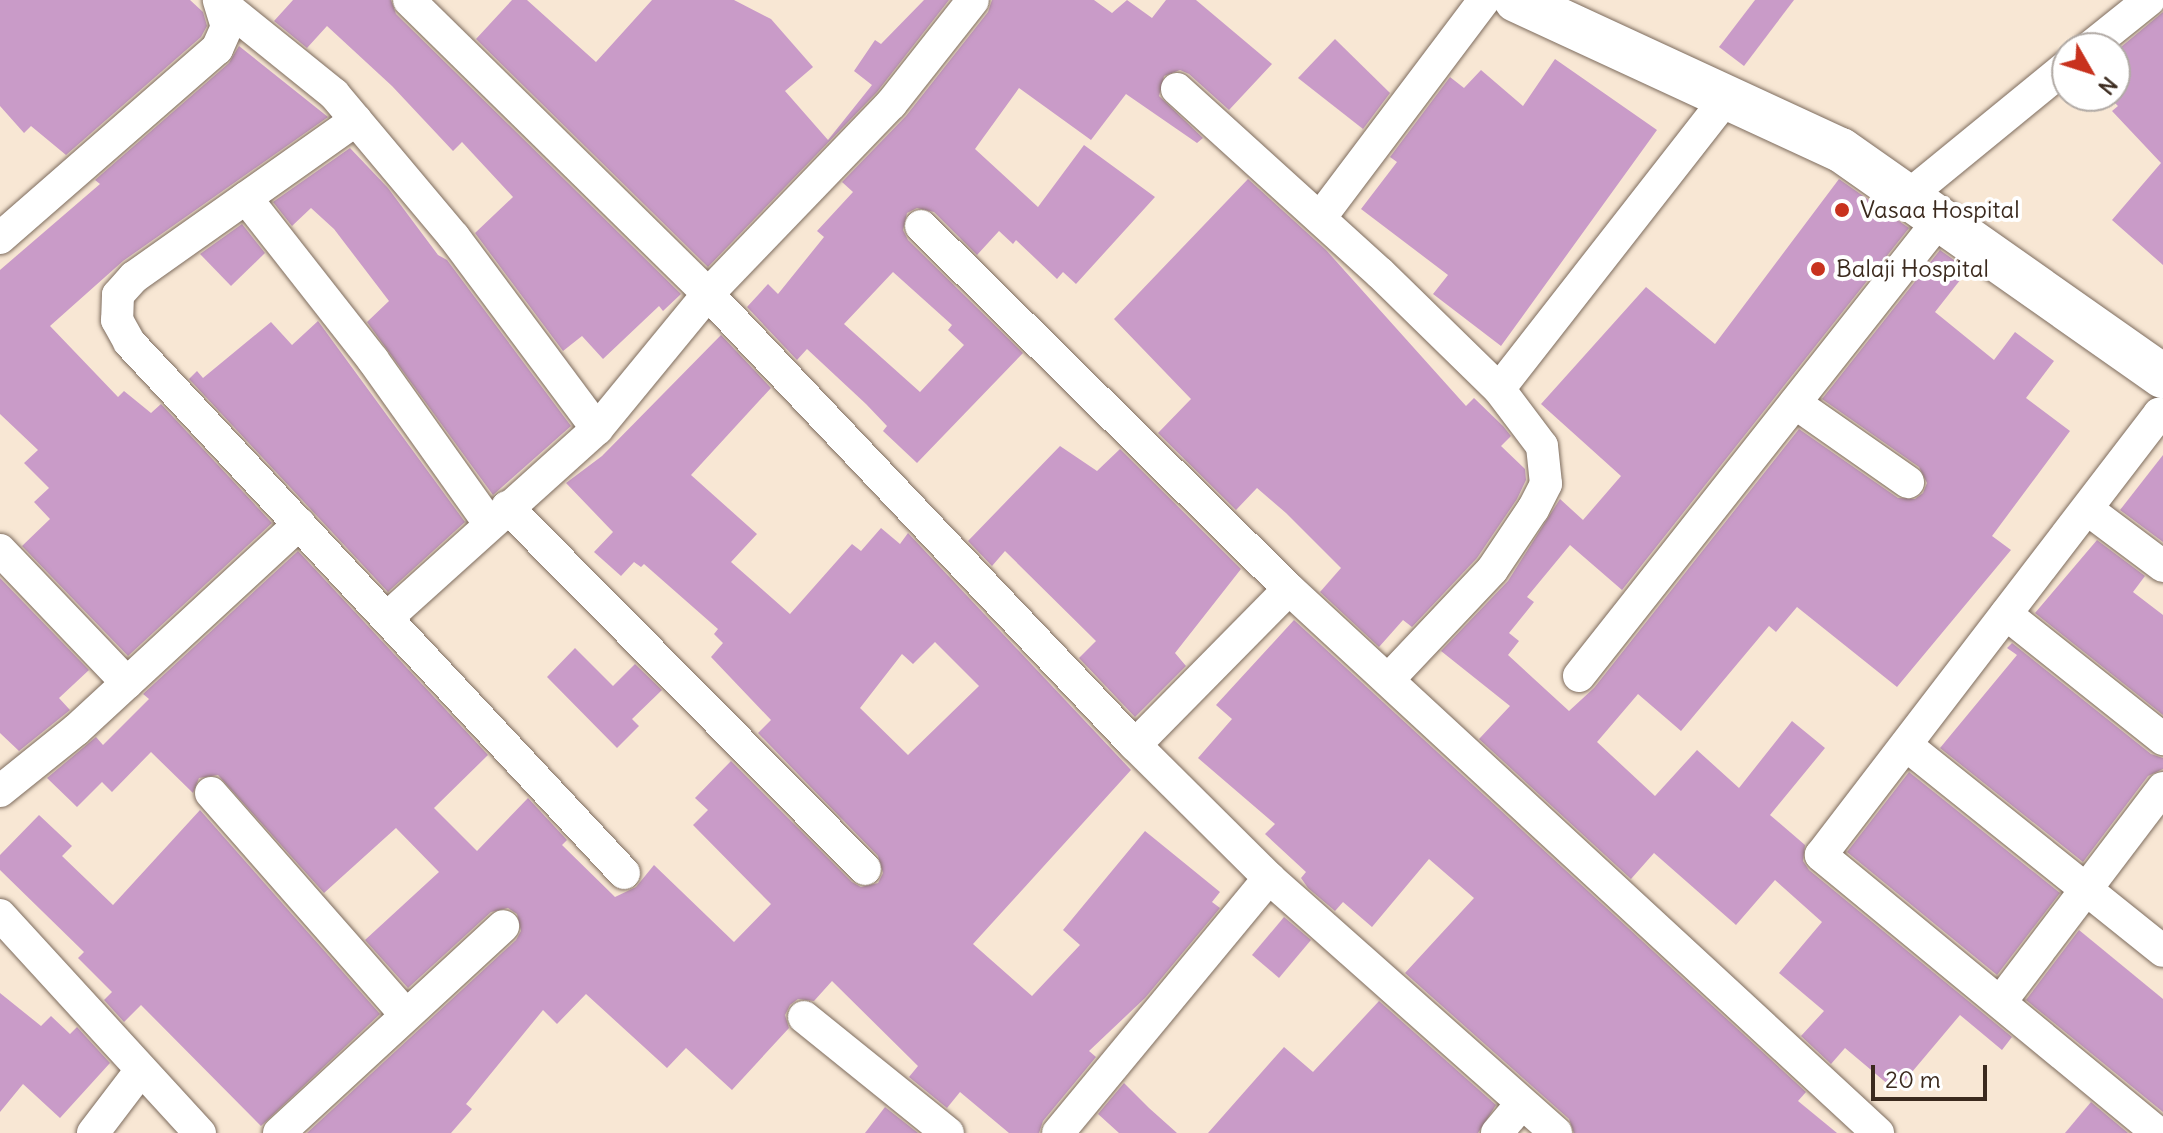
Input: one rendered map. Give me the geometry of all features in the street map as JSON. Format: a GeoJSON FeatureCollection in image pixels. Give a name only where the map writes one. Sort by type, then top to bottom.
{"type":"FeatureCollection","features":[{"type":"Feature","properties":{"kind":"street"},"geometry":{"type":"LineString","coordinates":[[409,0],[708,294],[1135,745],[1269,878],[1556,1133]]}},
{"type":"Feature","properties":{"kind":"street"},"geometry":{"type":"LineString","coordinates":[[387,618],[597,429],[708,294],[891,104],[973,0]]}},
{"type":"Feature","properties":{"kind":"street"},"geometry":{"type":"LineString","coordinates":[[1320,218],[1484,0]]}},
{"type":"Feature","properties":{"kind":"street"},"geometry":{"type":"LineString","coordinates":[[1516,0],[1841,150],[2163,376]]}},
{"type":"Feature","properties":{"kind":"street"},"geometry":{"type":"LineString","coordinates":[[2109,32],[2149,0]]}},
{"type":"Feature","properties":{"kind":"street"},"geometry":{"type":"LineString","coordinates":[[222,3],[283,49],[356,120],[454,237],[597,429]]}},
{"type":"Feature","properties":{"kind":"street"},"geometry":{"type":"LineString","coordinates":[[0,238],[217,49],[227,27],[222,3]]}},
{"type":"Feature","properties":{"kind":"street"},"geometry":{"type":"LineString","coordinates":[[1579,676],[1795,403],[1924,208],[2051,82]]}},
{"type":"Feature","properties":{"kind":"street"},"geometry":{"type":"LineString","coordinates":[[1177,89],[1320,218],[1499,389],[1542,446],[1546,484],[1492,570],[1389,679]]}},
{"type":"Feature","properties":{"kind":"street"},"geometry":{"type":"LineString","coordinates":[[1499,389],[1727,97]]}},
{"type":"Feature","properties":{"kind":"street"},"geometry":{"type":"LineString","coordinates":[[356,120],[134,277],[118,295],[117,320],[129,342],[624,873]]}},
{"type":"Feature","properties":{"kind":"street"},"geometry":{"type":"LineString","coordinates":[[246,198],[498,515],[865,869]]}},
{"type":"Feature","properties":{"kind":"street"},"geometry":{"type":"LineString","coordinates":[[921,226],[1289,589],[1878,1133]]}},
{"type":"Feature","properties":{"kind":"street"},"geometry":{"type":"LineString","coordinates":[[1795,403],[1908,482]]}},
{"type":"Feature","properties":{"kind":"street"},"geometry":{"type":"LineString","coordinates":[[2158,1133],[2002,1000],[1821,855],[2159,414],[2163,417]]}},
{"type":"Feature","properties":{"kind":"street"},"geometry":{"type":"LineString","coordinates":[[2087,509],[2163,566]]}},
{"type":"Feature","properties":{"kind":"street"},"geometry":{"type":"LineString","coordinates":[[0,791],[127,683],[299,524]]}},
{"type":"Feature","properties":{"kind":"street"},"geometry":{"type":"LineString","coordinates":[[0,550],[127,683]]}},
{"type":"Feature","properties":{"kind":"street"},"geometry":{"type":"LineString","coordinates":[[1135,745],[1289,589]]}},
{"type":"Feature","properties":{"kind":"street"},"geometry":{"type":"LineString","coordinates":[[2006,614],[2163,739]]}},
{"type":"Feature","properties":{"kind":"street"},"geometry":{"type":"LineString","coordinates":[[1906,745],[2163,951]]}},
{"type":"Feature","properties":{"kind":"street"},"geometry":{"type":"LineString","coordinates":[[211,793],[406,1015]]}},
{"type":"Feature","properties":{"kind":"street"},"geometry":{"type":"LineString","coordinates":[[2002,1000],[2162,793]]}},
{"type":"Feature","properties":{"kind":"street"},"geometry":{"type":"LineString","coordinates":[[1058,1133],[1269,878]]}},
{"type":"Feature","properties":{"kind":"street"},"geometry":{"type":"LineString","coordinates":[[0,915],[200,1133]]}},
{"type":"Feature","properties":{"kind":"street"},"geometry":{"type":"LineString","coordinates":[[279,1133],[503,926]]}},
{"type":"Feature","properties":{"kind":"street"},"geometry":{"type":"LineString","coordinates":[[804,1017],[948,1133]]}},
{"type":"Feature","properties":{"kind":"street"},"geometry":{"type":"LineString","coordinates":[[93,1133],[141,1070]]}},
{"type":"Feature","properties":{"kind":"street"},"geometry":{"type":"LineString","coordinates":[[1497,1133],[1521,1104]]}},
{"type":"Feature","properties":{"kind":"building"},"geometry":{"type":"Polygon","coordinates":[[[0,0],[190,0],[203,12],[207,26],[201,37],[66,155],[31,126],[24,133],[0,106],[0,0]]]}},
{"type":"Feature","properties":{"kind":"building"},"geometry":{"type":"Polygon","coordinates":[[[293,0],[391,0],[396,14],[681,294],[663,311],[659,306],[603,359],[582,336],[563,351],[475,233],[513,197],[462,142],[453,151],[392,86],[327,26],[307,48],[274,21],[293,0]]]}},
{"type":"Feature","properties":{"kind":"building"},"geometry":{"type":"Polygon","coordinates":[[[512,0],[527,0],[596,62],[652,0],[734,0],[771,19],[813,67],[785,91],[828,140],[872,85],[854,71],[875,40],[881,44],[924,0],[949,0],[877,92],[708,267],[476,39],[512,0]]]}},
{"type":"Feature","properties":{"kind":"building"},"geometry":{"type":"Polygon","coordinates":[[[992,0],[1094,0],[1112,13],[1127,0],[1152,18],[1166,0],[1196,0],[1272,64],[1229,110],[1189,74],[1180,70],[1164,76],[1159,96],[1203,138],[1197,143],[1126,94],[1091,140],[1019,88],[975,149],[1038,207],[1084,145],[1155,197],[1076,284],[1063,272],[1057,279],[1016,240],[1013,244],[999,231],[977,255],[934,212],[917,208],[907,213],[903,230],[908,240],[1023,353],[917,463],[883,431],[887,426],[866,404],[807,349],[797,360],[747,307],[768,284],[778,294],[824,237],[817,231],[853,192],[842,182],[906,116],[988,12],[992,0]],[[893,272],[844,324],[920,392],[964,345],[948,330],[952,325],[893,272]]]}},
{"type":"Feature","properties":{"kind":"building"},"geometry":{"type":"Polygon","coordinates":[[[1755,0],[1794,0],[1744,66],[1719,47],[1755,0]]]}},
{"type":"Feature","properties":{"kind":"building"},"geometry":{"type":"Polygon","coordinates":[[[2163,12],[2163,265],[2112,220],[2161,163],[2113,112],[2131,112],[2131,39],[2163,12]]]}},
{"type":"Feature","properties":{"kind":"building"},"geometry":{"type":"Polygon","coordinates":[[[1335,39],[1390,93],[1363,129],[1298,78],[1335,39]]]}},
{"type":"Feature","properties":{"kind":"building"},"geometry":{"type":"Polygon","coordinates":[[[239,46],[328,117],[123,261],[50,326],[118,397],[124,391],[151,413],[161,404],[272,523],[128,656],[22,546],[50,519],[34,502],[49,488],[24,463],[38,450],[0,414],[0,270],[100,184],[95,180],[229,63],[239,46]]]}},
{"type":"Feature","properties":{"kind":"building"},"geometry":{"type":"Polygon","coordinates":[[[1555,59],[1657,130],[1501,346],[1433,294],[1448,275],[1361,209],[1397,162],[1390,157],[1450,77],[1464,88],[1481,70],[1523,106],[1555,59]]]}},
{"type":"Feature","properties":{"kind":"building"},"geometry":{"type":"Polygon","coordinates":[[[350,148],[388,188],[438,255],[447,260],[571,426],[493,495],[367,322],[389,301],[334,229],[311,208],[292,226],[273,202],[350,148]]]}},
{"type":"Feature","properties":{"kind":"building"},"geometry":{"type":"Polygon","coordinates":[[[1248,179],[1326,250],[1466,406],[1474,398],[1503,426],[1511,436],[1501,446],[1525,469],[1526,480],[1517,499],[1477,558],[1412,627],[1403,620],[1379,647],[1320,592],[1341,568],[1286,513],[1257,488],[1236,510],[1158,433],[1191,399],[1114,319],[1248,179]]]}},
{"type":"Feature","properties":{"kind":"building"},"geometry":{"type":"Polygon","coordinates":[[[1839,179],[1909,228],[1622,590],[1570,545],[1527,597],[1534,602],[1509,633],[1519,641],[1508,655],[1569,711],[1594,688],[1799,429],[1898,498],[1915,499],[1923,493],[1927,483],[1919,467],[1822,399],[1940,250],[1968,270],[1935,312],[1994,360],[2015,332],[2054,361],[2026,398],[2070,431],[1992,536],[2011,550],[1897,687],[1797,607],[1776,632],[1769,626],[1681,731],[1638,694],[1597,742],[1655,796],[1697,750],[1739,788],[1792,721],[1825,748],[1770,815],[1805,845],[1803,861],[1809,870],[2012,1037],[2002,1050],[1960,1015],[1896,1091],[1845,1048],[1831,1064],[1801,1036],[1824,1011],[1779,973],[1822,922],[1775,880],[1736,925],[1654,853],[1631,879],[1479,739],[1510,706],[1441,651],[1508,581],[1560,499],[1583,520],[1621,476],[1541,404],[1646,287],[1715,344],[1839,179]]]}},
{"type":"Feature","properties":{"kind":"building"},"geometry":{"type":"Polygon","coordinates":[[[242,224],[265,253],[231,286],[200,254],[242,224]]]}},
{"type":"Feature","properties":{"kind":"building"},"geometry":{"type":"Polygon","coordinates":[[[318,321],[465,522],[388,592],[189,379],[197,371],[203,378],[271,322],[292,345],[318,321]]]}},
{"type":"Feature","properties":{"kind":"building"},"geometry":{"type":"Polygon","coordinates":[[[721,335],[771,388],[691,475],[757,534],[731,562],[790,614],[852,544],[861,551],[881,528],[900,544],[908,533],[1131,770],[973,944],[1032,996],[1080,945],[1063,930],[1145,831],[1220,892],[1212,902],[1220,908],[1145,998],[1089,1051],[1096,1057],[1043,1121],[1039,1133],[1009,1133],[960,1092],[947,1108],[909,1077],[918,1066],[832,981],[814,1001],[798,999],[790,1005],[785,1015],[789,1028],[732,1090],[686,1048],[667,1068],[586,994],[557,1024],[543,1010],[466,1104],[472,1109],[451,1133],[307,1133],[516,940],[521,931],[517,914],[508,908],[491,912],[408,988],[365,940],[439,872],[396,828],[324,893],[218,775],[199,778],[193,793],[151,752],[112,792],[102,782],[77,807],[47,778],[96,737],[103,745],[149,699],[143,694],[298,551],[488,755],[434,808],[477,851],[528,798],[567,840],[562,845],[615,897],[636,887],[654,865],[734,942],[771,904],[693,825],[708,810],[695,798],[731,761],[852,882],[861,887],[878,883],[883,873],[878,856],[758,733],[771,720],[711,657],[723,643],[714,634],[718,629],[644,564],[641,567],[634,562],[621,576],[594,552],[613,532],[566,483],[602,456],[721,335]],[[935,642],[913,664],[902,654],[860,708],[908,755],[979,686],[935,642]]]}},
{"type":"Feature","properties":{"kind":"building"},"geometry":{"type":"Polygon","coordinates":[[[1060,446],[1097,471],[1120,449],[1241,569],[1175,653],[1186,666],[1135,717],[1079,658],[1096,641],[1005,551],[992,566],[968,541],[1060,446]]]}},
{"type":"Feature","properties":{"kind":"building"},"geometry":{"type":"Polygon","coordinates":[[[2163,455],[2163,542],[2120,510],[2163,455]]]}},
{"type":"Feature","properties":{"kind":"building"},"geometry":{"type":"Polygon","coordinates":[[[2097,540],[2145,576],[2133,592],[2163,615],[2163,715],[2035,613],[2097,540]]]}},
{"type":"Feature","properties":{"kind":"building"},"geometry":{"type":"Polygon","coordinates":[[[0,578],[89,670],[59,698],[70,710],[19,751],[0,733],[0,578]]]}},
{"type":"Feature","properties":{"kind":"building"},"geometry":{"type":"Polygon","coordinates":[[[1294,620],[1806,1092],[1798,1101],[1837,1133],[1574,1133],[1569,1119],[1405,973],[1474,898],[1429,859],[1372,927],[1343,902],[1335,911],[1308,888],[1301,878],[1306,872],[1265,834],[1275,824],[1198,758],[1232,719],[1216,705],[1294,620]]]}},
{"type":"Feature","properties":{"kind":"building"},"geometry":{"type":"Polygon","coordinates":[[[2012,643],[2151,754],[2163,758],[2163,769],[2148,776],[2083,862],[1940,748],[2017,655],[2007,648],[2012,643]]]}},
{"type":"Feature","properties":{"kind":"building"},"geometry":{"type":"Polygon","coordinates":[[[575,648],[613,686],[635,664],[662,690],[632,719],[639,726],[617,748],[547,677],[575,648]]]}},
{"type":"Feature","properties":{"kind":"building"},"geometry":{"type":"Polygon","coordinates":[[[1909,772],[2060,893],[1997,975],[1847,852],[1909,772]]]}},
{"type":"Feature","properties":{"kind":"building"},"geometry":{"type":"Polygon","coordinates":[[[200,810],[380,1014],[261,1126],[141,1005],[124,1022],[104,1000],[112,992],[78,958],[84,952],[0,870],[0,855],[39,815],[72,846],[62,856],[113,905],[200,810]]]}},
{"type":"Feature","properties":{"kind":"building"},"geometry":{"type":"Polygon","coordinates":[[[1284,917],[1311,940],[1279,978],[1252,955],[1284,917]]]}},
{"type":"Feature","properties":{"kind":"building"},"geometry":{"type":"Polygon","coordinates":[[[2079,930],[2163,999],[2163,1112],[2026,1000],[2079,930]]]}},
{"type":"Feature","properties":{"kind":"building"},"geometry":{"type":"Polygon","coordinates":[[[0,993],[41,1026],[51,1016],[70,1034],[77,1027],[110,1063],[60,1118],[23,1084],[0,1112],[0,993]]]}},
{"type":"Feature","properties":{"kind":"building"},"geometry":{"type":"Polygon","coordinates":[[[1379,1001],[1496,1105],[1478,1133],[1208,1133],[1284,1047],[1313,1072],[1379,1001]]]}},
{"type":"Feature","properties":{"kind":"building"},"geometry":{"type":"Polygon","coordinates":[[[1124,1083],[1177,1133],[1119,1133],[1098,1114],[1124,1083]]]}},
{"type":"Feature","properties":{"kind":"building"},"geometry":{"type":"Polygon","coordinates":[[[2091,1102],[2128,1133],[2065,1133],[2091,1102]]]}},
{"type":"Feature","properties":{"kind":"building"},"geometry":{"type":"Polygon","coordinates":[[[885,1107],[918,1133],[865,1133],[885,1107]]]}},
{"type":"Feature","properties":{"kind":"place","name":"Vasaa Hospital"},"geometry":{"type":"Point","coordinates":[1842,210]}},
{"type":"Feature","properties":{"kind":"place","name":"Balaji Hospital"},"geometry":{"type":"Point","coordinates":[1818,269]}}]}
